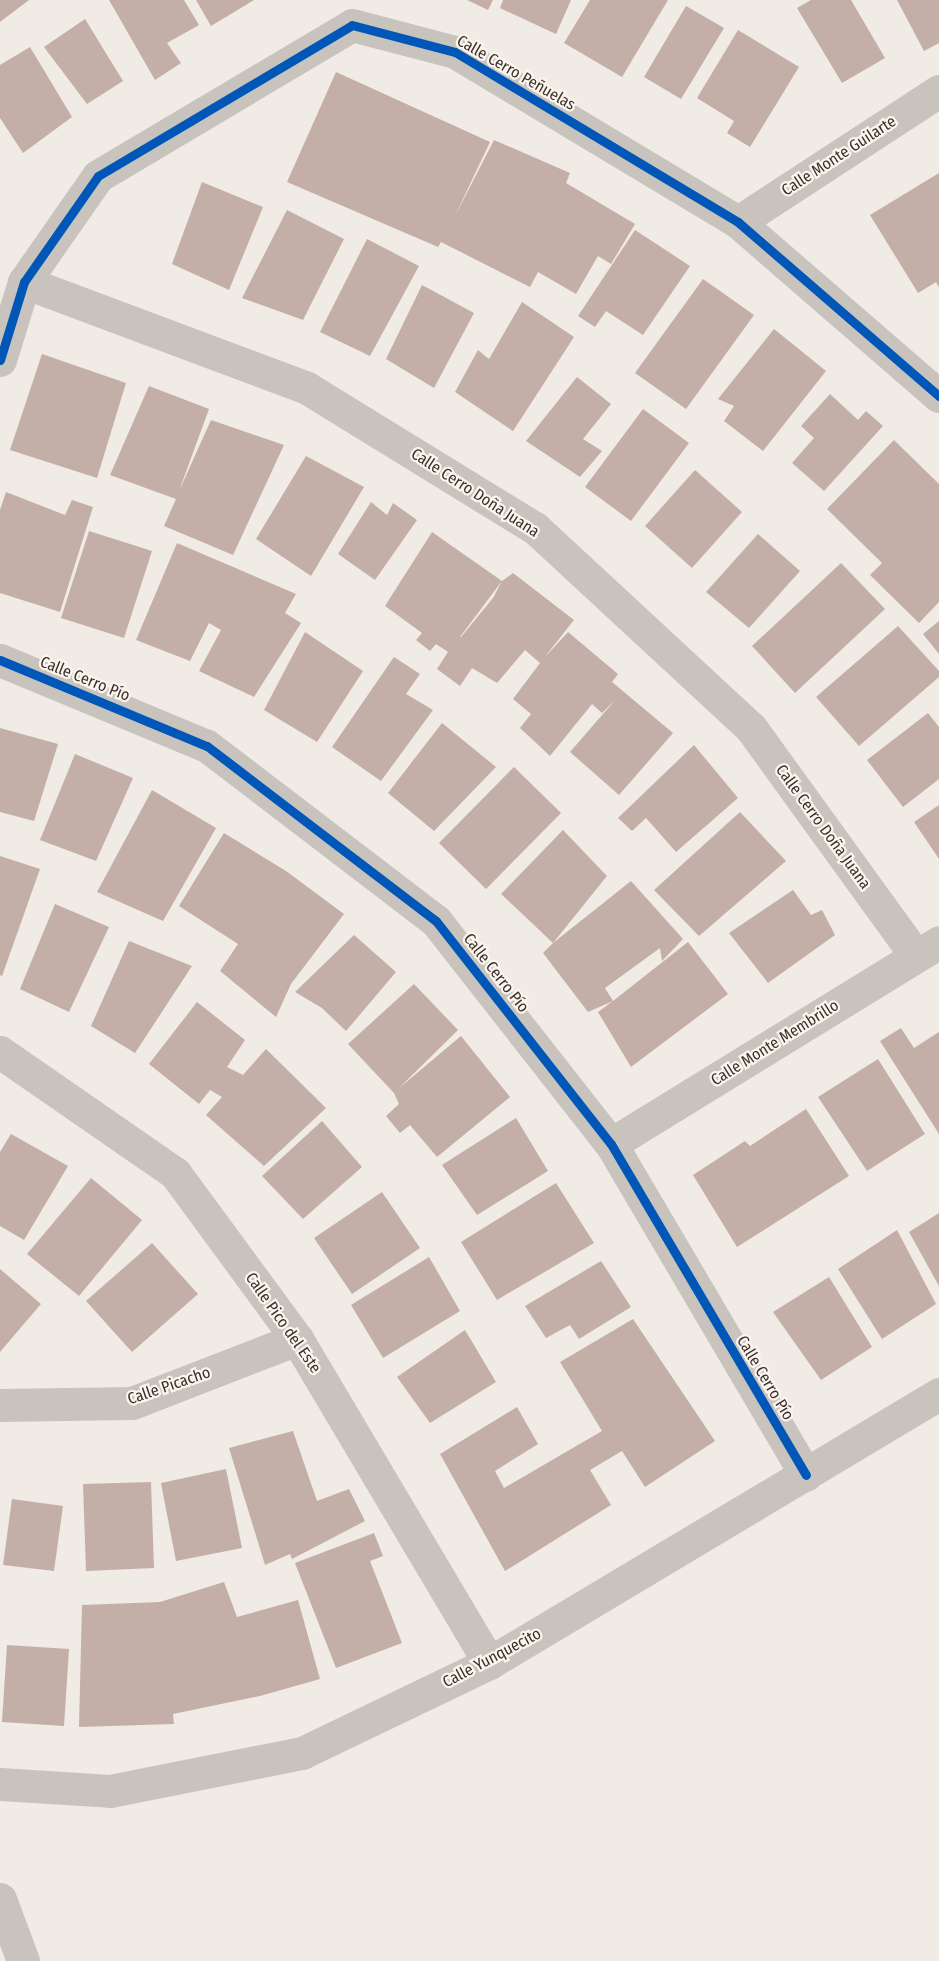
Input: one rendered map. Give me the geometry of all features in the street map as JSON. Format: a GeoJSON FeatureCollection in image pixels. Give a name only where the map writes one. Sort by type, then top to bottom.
{"type":"FeatureCollection","features":[{"type":"Feature","properties":{"kind":"street","name":"Calle Cerro Peñuelas"},"geometry":{"type":"LineString","coordinates":[[0,360],[24,282],[98,176],[352,25],[454,52],[738,222],[939,396]]}},
{"type":"Feature","properties":{"kind":"street","name":"Calle Monte Guilarte"},"geometry":{"type":"LineString","coordinates":[[738,222],[939,91]]}},
{"type":"Feature","properties":{"kind":"street","name":"Calle Cerro Doña Juana"},"geometry":{"type":"LineString","coordinates":[[24,282],[307,388],[535,528],[751,728],[928,949]]}},
{"type":"Feature","properties":{"kind":"street","name":"Calle Cerro Pío"},"geometry":{"type":"LineString","coordinates":[[0,660],[207,746],[436,921],[611,1144],[806,1475]]}},
{"type":"Feature","properties":{"kind":"street","name":"Calle Monte Membrillo"},"geometry":{"type":"LineString","coordinates":[[611,1144],[928,949]]}},
{"type":"Feature","properties":{"kind":"street","name":"Calle Pico del Este"},"geometry":{"type":"LineString","coordinates":[[0,1052],[175,1173],[297,1339],[489,1662]]}},
{"type":"Feature","properties":{"kind":"street","name":"Calle Picacho"},"geometry":{"type":"LineString","coordinates":[[0,1405],[132,1403],[297,1339]]}},
{"type":"Feature","properties":{"kind":"street","name":"Calle Yunquecito"},"geometry":{"type":"LineString","coordinates":[[0,1784],[110,1791],[302,1753],[489,1662],[939,1394]]}},
{"type":"Feature","properties":{"kind":"street"},"geometry":{"type":"LineString","coordinates":[[0,1899],[22,1961]]}},
{"type":"Feature","properties":{"kind":"building"},"geometry":{"type":"Polygon","coordinates":[[[0,0],[29,0],[0,22],[0,0]]]}},
{"type":"Feature","properties":{"kind":"building"},"geometry":{"type":"Polygon","coordinates":[[[109,0],[184,0],[199,25],[167,43],[181,63],[155,80],[109,0]]]}},
{"type":"Feature","properties":{"kind":"building"},"geometry":{"type":"Polygon","coordinates":[[[196,0],[254,0],[211,26],[196,0]]]}},
{"type":"Feature","properties":{"kind":"building"},"geometry":{"type":"Polygon","coordinates":[[[467,0],[493,0],[488,10],[467,0]]]}},
{"type":"Feature","properties":{"kind":"building"},"geometry":{"type":"Polygon","coordinates":[[[503,0],[571,0],[556,34],[500,8],[503,0]]]}},
{"type":"Feature","properties":{"kind":"building"},"geometry":{"type":"Polygon","coordinates":[[[590,0],[668,0],[622,77],[564,43],[590,0]]]}},
{"type":"Feature","properties":{"kind":"building"},"geometry":{"type":"Polygon","coordinates":[[[811,0],[851,0],[885,58],[842,83],[797,8],[811,0]]]}},
{"type":"Feature","properties":{"kind":"building"},"geometry":{"type":"Polygon","coordinates":[[[897,0],[939,0],[939,43],[924,51],[897,0]]]}},
{"type":"Feature","properties":{"kind":"building"},"geometry":{"type":"Polygon","coordinates":[[[686,6],[724,28],[681,99],[644,77],[686,6]]]}},
{"type":"Feature","properties":{"kind":"building"},"geometry":{"type":"Polygon","coordinates":[[[85,19],[123,81],[87,104],[44,47],[85,19]]]}},
{"type":"Feature","properties":{"kind":"building"},"geometry":{"type":"Polygon","coordinates":[[[738,30],[799,67],[750,147],[727,133],[734,121],[697,98],[738,30]]]}},
{"type":"Feature","properties":{"kind":"building"},"geometry":{"type":"Polygon","coordinates":[[[30,47],[72,117],[23,153],[0,118],[0,65],[30,47]]]}},
{"type":"Feature","properties":{"kind":"building"},"geometry":{"type":"Polygon","coordinates":[[[336,72],[490,142],[454,218],[494,140],[570,173],[566,183],[635,224],[611,264],[598,256],[576,294],[538,272],[530,287],[441,242],[438,247],[287,182],[336,72]]]}},
{"type":"Feature","properties":{"kind":"building"},"geometry":{"type":"Polygon","coordinates":[[[939,173],[939,287],[936,282],[918,293],[870,215],[939,173]]]}},
{"type":"Feature","properties":{"kind":"building"},"geometry":{"type":"Polygon","coordinates":[[[202,182],[263,207],[229,290],[172,264],[202,182]]]}},
{"type":"Feature","properties":{"kind":"building"},"geometry":{"type":"Polygon","coordinates":[[[287,210],[344,239],[303,320],[242,298],[287,210]]]}},
{"type":"Feature","properties":{"kind":"building"},"geometry":{"type":"Polygon","coordinates":[[[635,230],[690,266],[643,335],[606,311],[595,327],[578,316],[635,230]]]}},
{"type":"Feature","properties":{"kind":"building"},"geometry":{"type":"Polygon","coordinates":[[[367,239],[419,266],[370,356],[320,332],[367,239]]]}},
{"type":"Feature","properties":{"kind":"building"},"geometry":{"type":"Polygon","coordinates":[[[703,279],[754,315],[686,409],[635,373],[703,279]]]}},
{"type":"Feature","properties":{"kind":"building"},"geometry":{"type":"Polygon","coordinates":[[[422,285],[474,313],[434,388],[386,359],[422,285]]]}},
{"type":"Feature","properties":{"kind":"building"},"geometry":{"type":"Polygon","coordinates":[[[522,302],[574,337],[513,431],[455,392],[478,350],[489,359],[522,302]]]}},
{"type":"Feature","properties":{"kind":"building"},"geometry":{"type":"Polygon","coordinates":[[[774,329],[826,371],[763,451],[724,421],[734,406],[718,399],[774,329]]]}},
{"type":"Feature","properties":{"kind":"building"},"geometry":{"type":"Polygon","coordinates":[[[42,354],[126,383],[97,478],[10,450],[42,354]]]}},
{"type":"Feature","properties":{"kind":"building"},"geometry":{"type":"Polygon","coordinates":[[[577,377],[611,404],[583,439],[602,451],[580,477],[526,441],[577,377]]]}},
{"type":"Feature","properties":{"kind":"building"},"geometry":{"type":"Polygon","coordinates":[[[149,386],[209,409],[179,491],[211,420],[284,445],[233,555],[164,526],[176,499],[110,475],[149,386]]]}},
{"type":"Feature","properties":{"kind":"building"},"geometry":{"type":"Polygon","coordinates":[[[830,394],[858,420],[866,411],[883,426],[824,491],[792,463],[814,438],[801,426],[830,394]]]}},
{"type":"Feature","properties":{"kind":"building"},"geometry":{"type":"Polygon","coordinates":[[[643,409],[689,443],[631,521],[585,487],[643,409]]]}},
{"type":"Feature","properties":{"kind":"building"},"geometry":{"type":"Polygon","coordinates":[[[894,440],[939,484],[939,602],[919,623],[870,575],[882,563],[827,509],[894,440]]]}},
{"type":"Feature","properties":{"kind":"building"},"geometry":{"type":"Polygon","coordinates":[[[306,456],[364,487],[311,576],[256,539],[306,456]]]}},
{"type":"Feature","properties":{"kind":"building"},"geometry":{"type":"Polygon","coordinates":[[[695,470],[742,512],[692,568],[645,526],[695,470]]]}},
{"type":"Feature","properties":{"kind":"building"},"geometry":{"type":"Polygon","coordinates":[[[6,492],[65,515],[72,500],[93,507],[60,612],[0,593],[0,510],[6,492]]]}},
{"type":"Feature","properties":{"kind":"building"},"geometry":{"type":"Polygon","coordinates":[[[371,502],[387,515],[393,503],[417,520],[375,580],[338,554],[371,502]]]}},
{"type":"Feature","properties":{"kind":"building"},"geometry":{"type":"Polygon","coordinates":[[[89,531],[152,551],[124,638],[61,618],[89,531]]]}},
{"type":"Feature","properties":{"kind":"building"},"geometry":{"type":"Polygon","coordinates":[[[432,532],[502,581],[513,573],[574,620],[544,658],[568,632],[618,674],[612,682],[673,733],[619,795],[570,752],[616,699],[602,713],[592,704],[550,756],[520,728],[531,714],[513,699],[540,663],[525,650],[497,683],[472,668],[460,686],[437,669],[448,652],[436,644],[430,651],[416,640],[422,633],[385,606],[432,532]],[[502,581],[460,637],[461,637],[493,598],[502,581]]]}},
{"type":"Feature","properties":{"kind":"building"},"geometry":{"type":"Polygon","coordinates":[[[758,534],[800,571],[749,628],[706,592],[758,534]]]}},
{"type":"Feature","properties":{"kind":"building"},"geometry":{"type":"Polygon","coordinates":[[[177,543],[296,594],[285,613],[301,623],[254,697],[199,671],[221,630],[209,623],[190,661],[136,640],[177,543]]]}},
{"type":"Feature","properties":{"kind":"building"},"geometry":{"type":"Polygon","coordinates":[[[841,563],[885,609],[795,693],[752,646],[841,563]]]}},
{"type":"Feature","properties":{"kind":"building"},"geometry":{"type":"Polygon","coordinates":[[[939,621],[939,654],[923,634],[939,621]]]}},
{"type":"Feature","properties":{"kind":"building"},"geometry":{"type":"Polygon","coordinates":[[[898,626],[939,671],[939,677],[859,746],[816,697],[898,626]]]}},
{"type":"Feature","properties":{"kind":"building"},"geometry":{"type":"Polygon","coordinates":[[[305,632],[363,671],[317,742],[264,710],[305,632]]]}},
{"type":"Feature","properties":{"kind":"building"},"geometry":{"type":"Polygon","coordinates":[[[394,657],[420,674],[406,694],[433,710],[381,781],[332,747],[394,657]]]}},
{"type":"Feature","properties":{"kind":"building"},"geometry":{"type":"Polygon","coordinates":[[[928,713],[939,727],[939,779],[903,807],[867,760],[928,713]]]}},
{"type":"Feature","properties":{"kind":"building"},"geometry":{"type":"Polygon","coordinates":[[[442,723],[496,767],[434,831],[388,793],[442,723]]]}},
{"type":"Feature","properties":{"kind":"building"},"geometry":{"type":"Polygon","coordinates":[[[0,728],[58,744],[34,821],[0,812],[0,728]]]}},
{"type":"Feature","properties":{"kind":"building"},"geometry":{"type":"Polygon","coordinates":[[[694,745],[738,798],[676,852],[646,818],[632,831],[618,818],[694,745]]]}},
{"type":"Feature","properties":{"kind":"building"},"geometry":{"type":"Polygon","coordinates":[[[75,754],[133,778],[96,861],[40,840],[75,754]]]}},
{"type":"Feature","properties":{"kind":"building"},"geometry":{"type":"Polygon","coordinates":[[[514,767],[561,813],[486,889],[439,843],[514,767]]]}},
{"type":"Feature","properties":{"kind":"building"},"geometry":{"type":"Polygon","coordinates":[[[152,790],[216,828],[163,921],[97,892],[152,790]]]}},
{"type":"Feature","properties":{"kind":"building"},"geometry":{"type":"Polygon","coordinates":[[[939,805],[939,859],[914,822],[939,805]]]}},
{"type":"Feature","properties":{"kind":"building"},"geometry":{"type":"Polygon","coordinates":[[[740,812],[786,861],[699,936],[654,890],[740,812]]]}},
{"type":"Feature","properties":{"kind":"building"},"geometry":{"type":"Polygon","coordinates":[[[563,830],[607,876],[553,943],[501,894],[563,830]]]}},
{"type":"Feature","properties":{"kind":"building"},"geometry":{"type":"Polygon","coordinates":[[[224,833],[286,871],[344,914],[291,984],[276,1017],[220,971],[238,944],[179,906],[224,833]]]}},
{"type":"Feature","properties":{"kind":"building"},"geometry":{"type":"Polygon","coordinates":[[[0,856],[40,869],[2,976],[0,975],[0,856]]]}},
{"type":"Feature","properties":{"kind":"building"},"geometry":{"type":"Polygon","coordinates":[[[631,881],[683,939],[662,961],[660,948],[605,988],[613,1001],[588,1012],[543,953],[631,881]]]}},
{"type":"Feature","properties":{"kind":"building"},"geometry":{"type":"Polygon","coordinates":[[[793,890],[811,915],[822,910],[835,935],[768,983],[729,933],[793,890]]]}},
{"type":"Feature","properties":{"kind":"building"},"geometry":{"type":"Polygon","coordinates":[[[55,904],[109,927],[69,1012],[20,989],[55,904]]]}},
{"type":"Feature","properties":{"kind":"building"},"geometry":{"type":"Polygon","coordinates":[[[354,935],[396,972],[346,1031],[322,1008],[295,992],[354,935]]]}},
{"type":"Feature","properties":{"kind":"building"},"geometry":{"type":"Polygon","coordinates":[[[129,941],[192,966],[135,1053],[91,1026],[129,941]]]}},
{"type":"Feature","properties":{"kind":"building"},"geometry":{"type":"Polygon","coordinates":[[[688,942],[728,994],[631,1067],[598,1012],[688,942]]]}},
{"type":"Feature","properties":{"kind":"building"},"geometry":{"type":"Polygon","coordinates":[[[414,984],[458,1030],[398,1089],[461,1036],[510,1097],[437,1157],[410,1125],[400,1133],[386,1116],[399,1104],[394,1093],[348,1044],[414,984]]]}},
{"type":"Feature","properties":{"kind":"building"},"geometry":{"type":"Polygon","coordinates":[[[197,1002],[245,1040],[227,1067],[243,1075],[266,1049],[326,1108],[264,1166],[206,1115],[222,1097],[210,1090],[199,1104],[149,1064],[197,1002]]]}},
{"type":"Feature","properties":{"kind":"building"},"geometry":{"type":"Polygon","coordinates":[[[901,1028],[914,1048],[939,1032],[939,1134],[880,1041],[901,1028]]]}},
{"type":"Feature","properties":{"kind":"building"},"geometry":{"type":"Polygon","coordinates":[[[878,1059],[925,1134],[867,1171],[818,1097],[878,1059]]]}},
{"type":"Feature","properties":{"kind":"building"},"geometry":{"type":"Polygon","coordinates":[[[806,1109],[849,1176],[737,1247],[693,1175],[745,1141],[750,1146],[806,1109]]]}},
{"type":"Feature","properties":{"kind":"building"},"geometry":{"type":"Polygon","coordinates":[[[516,1118],[548,1171],[477,1215],[442,1165],[516,1118]]]}},
{"type":"Feature","properties":{"kind":"building"},"geometry":{"type":"Polygon","coordinates":[[[322,1121],[362,1167],[303,1219],[262,1176],[322,1121]]]}},
{"type":"Feature","properties":{"kind":"building"},"geometry":{"type":"Polygon","coordinates":[[[11,1134],[68,1166],[24,1240],[0,1226],[0,1152],[11,1134]]]}},
{"type":"Feature","properties":{"kind":"building"},"geometry":{"type":"Polygon","coordinates":[[[91,1178],[142,1220],[79,1296],[27,1254],[91,1178]]]}},
{"type":"Feature","properties":{"kind":"building"},"geometry":{"type":"Polygon","coordinates":[[[556,1183],[594,1243],[497,1300],[461,1242],[556,1183]]]}},
{"type":"Feature","properties":{"kind":"building"},"geometry":{"type":"Polygon","coordinates":[[[382,1192],[420,1248],[352,1294],[314,1238],[382,1192]]]}},
{"type":"Feature","properties":{"kind":"building"},"geometry":{"type":"Polygon","coordinates":[[[939,1213],[939,1286],[909,1232],[939,1213]]]}},
{"type":"Feature","properties":{"kind":"building"},"geometry":{"type":"Polygon","coordinates":[[[897,1230],[936,1304],[882,1339],[838,1269],[897,1230]]]}},
{"type":"Feature","properties":{"kind":"building"},"geometry":{"type":"Polygon","coordinates":[[[152,1243],[198,1294],[132,1352],[86,1301],[152,1243]]]}},
{"type":"Feature","properties":{"kind":"building"},"geometry":{"type":"Polygon","coordinates":[[[429,1257],[460,1311],[383,1358],[351,1305],[429,1257]]]}},
{"type":"Feature","properties":{"kind":"building"},"geometry":{"type":"Polygon","coordinates":[[[601,1261],[631,1307],[579,1339],[570,1325],[546,1338],[525,1306],[601,1261]]]}},
{"type":"Feature","properties":{"kind":"building"},"geometry":{"type":"Polygon","coordinates":[[[0,1269],[41,1304],[0,1352],[0,1269]]]}},
{"type":"Feature","properties":{"kind":"building"},"geometry":{"type":"Polygon","coordinates":[[[829,1277],[872,1347],[821,1380],[773,1312],[829,1277]]]}},
{"type":"Feature","properties":{"kind":"building"},"geometry":{"type":"Polygon","coordinates":[[[633,1319],[715,1441],[645,1487],[622,1451],[590,1470],[611,1505],[505,1571],[440,1454],[517,1407],[538,1444],[495,1471],[504,1488],[602,1431],[560,1362],[633,1319]]]}},
{"type":"Feature","properties":{"kind":"building"},"geometry":{"type":"Polygon","coordinates":[[[465,1330],[496,1382],[430,1423],[397,1377],[465,1330]]]}},
{"type":"Feature","properties":{"kind":"building"},"geometry":{"type":"Polygon","coordinates":[[[293,1431],[317,1501],[349,1489],[365,1521],[292,1559],[290,1554],[265,1565],[229,1448],[293,1431]]]}},
{"type":"Feature","properties":{"kind":"building"},"geometry":{"type":"Polygon","coordinates":[[[226,1469],[242,1548],[176,1561],[161,1483],[226,1469]]]}},
{"type":"Feature","properties":{"kind":"building"},"geometry":{"type":"Polygon","coordinates":[[[151,1482],[154,1568],[86,1571],[83,1484],[151,1482]]]}},
{"type":"Feature","properties":{"kind":"building"},"geometry":{"type":"Polygon","coordinates":[[[12,1499],[63,1506],[54,1571],[3,1565],[12,1499]]]}},
{"type":"Feature","properties":{"kind":"building"},"geometry":{"type":"Polygon","coordinates":[[[374,1533],[383,1556],[370,1561],[402,1643],[336,1668],[295,1563],[374,1533]]]}},
{"type":"Feature","properties":{"kind":"building"},"geometry":{"type":"Polygon","coordinates":[[[224,1582],[237,1617],[298,1600],[320,1679],[260,1696],[173,1714],[174,1724],[79,1727],[82,1605],[160,1602],[224,1582]]]}},
{"type":"Feature","properties":{"kind":"building"},"geometry":{"type":"Polygon","coordinates":[[[7,1645],[69,1649],[64,1726],[2,1722],[7,1645]]]}},
{"type":"Feature","properties":{"kind":"cycle path"},"geometry":{"type":"LineString","coordinates":[[0,360],[24,282],[98,176],[352,25],[455,52],[738,222],[939,396]]}},
{"type":"Feature","properties":{"kind":"cycle path"},"geometry":{"type":"LineString","coordinates":[[0,660],[207,746],[436,921],[611,1144],[806,1475]]}}]}
